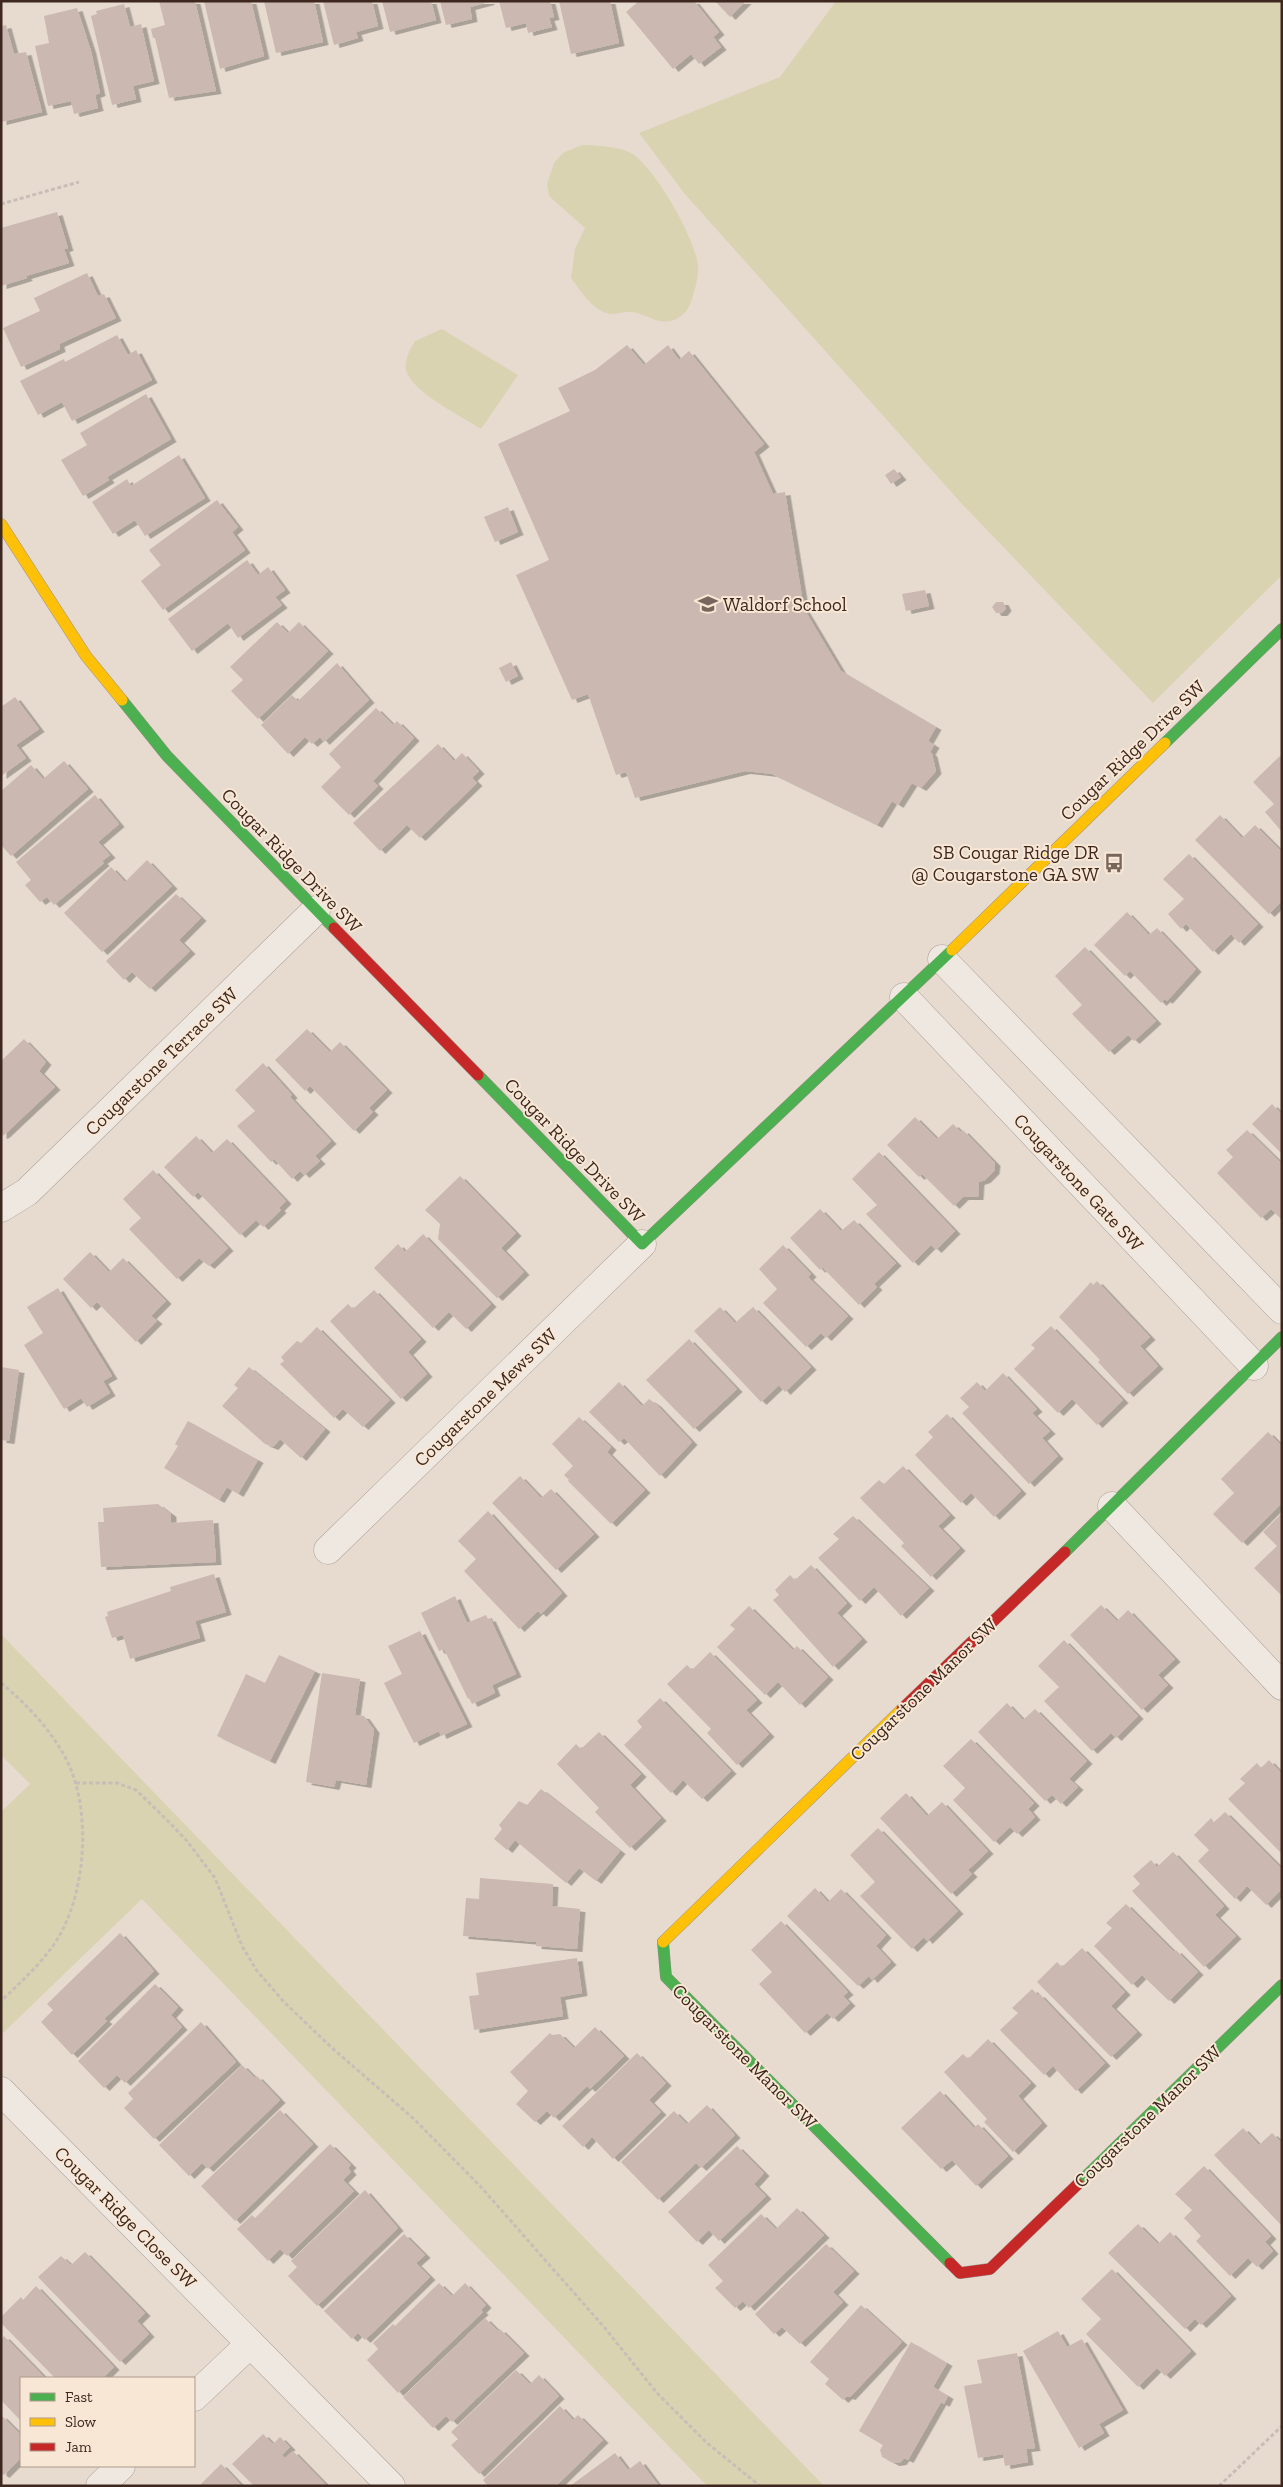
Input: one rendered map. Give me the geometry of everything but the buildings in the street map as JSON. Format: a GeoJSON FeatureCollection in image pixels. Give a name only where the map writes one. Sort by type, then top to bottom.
{"type":"FeatureCollection","features":[{"type":"Feature","properties":{"kind":"street","name":"Cougar Ridge Drive SW"},"geometry":{"type":"LineString","coordinates":[[1,524],[24,564],[98,672],[167,756],[642,1244],[904,997],[1282,629]]}},
{"type":"Feature","properties":{"kind":"street","name":"Cougarstone Terrace SW"},"geometry":{"type":"LineString","coordinates":[[1,1208],[26,1192],[316,910]]}},
{"type":"Feature","properties":{"kind":"street"},"geometry":{"type":"LineString","coordinates":[[942,959],[1282,1310]]}},
{"type":"Feature","properties":{"kind":"street","name":"Cougarstone Gate SW"},"geometry":{"type":"LineString","coordinates":[[904,997],[1254,1366]]}},
{"type":"Feature","properties":{"kind":"street","name":"Cougarstone Mews SW"},"geometry":{"type":"LineString","coordinates":[[328,1550],[642,1244]]}},
{"type":"Feature","properties":{"kind":"street","name":"Cougarstone Manor SW"},"geometry":{"type":"LineString","coordinates":[[1282,1338],[1112,1506],[663,1940],[666,1977],[960,2273],[990,2269],[1282,1985]]}},
{"type":"Feature","properties":{"kind":"street"},"geometry":{"type":"LineString","coordinates":[[1112,1506],[1282,1686]]}},
{"type":"Feature","properties":{"kind":"street","name":"Cougar Ridge Close SW"},"geometry":{"type":"LineString","coordinates":[[1,2091],[390,2486]]}},
{"type":"Feature","properties":{"kind":"street"},"geometry":{"type":"LineString","coordinates":[[195,2396],[250,2344]]}},
{"type":"Feature","properties":{"kind":"street"},"geometry":{"type":"LineString","coordinates":[[100,2486],[120,2467]]}},
{"type":"Feature","properties":{"kind":"path"},"geometry":{"type":"LineString","coordinates":[[1,204],[78,182]]}},
{"type":"Feature","properties":{"kind":"path"},"geometry":{"type":"LineString","coordinates":[[1,1683],[22,1700],[39,1719],[68,1764],[76,1783],[82,1827],[79,1878],[74,1902],[63,1930],[35,1968],[1,2001]]}},
{"type":"Feature","properties":{"kind":"path"},"geometry":{"type":"LineString","coordinates":[[76,1783],[118,1783],[136,1790],[174,1828],[216,1878],[242,1946],[257,1971],[285,2003],[331,2047],[414,2119],[481,2187],[604,2327],[658,2393],[707,2443],[760,2486]]}},
{"type":"Feature","properties":{"kind":"path"},"geometry":{"type":"LineString","coordinates":[[1219,2486],[1282,2426]]}},
{"type":"Feature","properties":{"kind":"shaded area"},"geometry":{"type":"Polygon","coordinates":[[[836,1],[1282,1],[1282,575],[1153,703],[962,504],[684,193],[639,133],[780,77],[836,1]]]}},
{"type":"Feature","properties":{"kind":"shaded area"},"geometry":{"type":"Polygon","coordinates":[[[582,145],[614,148],[631,153],[651,172],[672,204],[690,239],[698,266],[691,302],[686,311],[679,317],[664,322],[632,312],[606,313],[589,301],[571,278],[575,249],[585,228],[549,196],[547,184],[554,163],[563,153],[582,145]]]}},
{"type":"Feature","properties":{"kind":"shaded area"},"geometry":{"type":"Polygon","coordinates":[[[442,329],[518,375],[481,429],[427,395],[417,387],[406,370],[409,351],[415,341],[442,329]]]}},
{"type":"Feature","properties":{"kind":"shaded area"},"geometry":{"type":"Polygon","coordinates":[[[1,1634],[824,2486],[707,2486],[142,1899],[1,2035],[1,1812],[30,1784],[1,1755],[1,1634]]]}},
{"type":"Feature","properties":{"kind":"traffic: fast"},"geometry":{"type":"LineString","coordinates":[[1165,743],[1282,629]]}},
{"type":"Feature","properties":{"kind":"traffic: fast"},"geometry":{"type":"LineString","coordinates":[[122,700],[167,756],[334,928]]}},
{"type":"Feature","properties":{"kind":"traffic: fast"},"geometry":{"type":"LineString","coordinates":[[478,1075],[642,1244],[952,950]]}},
{"type":"Feature","properties":{"kind":"traffic: fast"},"geometry":{"type":"LineString","coordinates":[[1065,1552],[1282,1337]]}},
{"type":"Feature","properties":{"kind":"traffic: fast"},"geometry":{"type":"LineString","coordinates":[[663,1942],[666,1977],[950,2263]]}},
{"type":"Feature","properties":{"kind":"traffic: fast"},"geometry":{"type":"LineString","coordinates":[[1078,2184],[1282,1985]]}},
{"type":"Feature","properties":{"kind":"traffic: slow"},"geometry":{"type":"LineString","coordinates":[[1,524],[86,656],[122,700]]}},
{"type":"Feature","properties":{"kind":"traffic: slow"},"geometry":{"type":"LineString","coordinates":[[952,950],[1165,743]]}},
{"type":"Feature","properties":{"kind":"traffic: slow"},"geometry":{"type":"LineString","coordinates":[[663,1942],[902,1709]]}},
{"type":"Feature","properties":{"kind":"traffic: jam"},"geometry":{"type":"LineString","coordinates":[[334,928],[478,1075]]}},
{"type":"Feature","properties":{"kind":"traffic: jam"},"geometry":{"type":"LineString","coordinates":[[902,1709],[1065,1552]]}},
{"type":"Feature","properties":{"kind":"traffic: jam"},"geometry":{"type":"LineString","coordinates":[[950,2263],[960,2273],[990,2269],[1078,2184]]}},
{"type":"Feature","properties":{"kind":"place","name":"Waldorf School"},"geometry":{"type":"Point","coordinates":[708,604]}},
{"type":"Feature","properties":{"kind":"place","name":"SB Cougar Ridge DR @ Cougarstone GA SW"},"geometry":{"type":"Point","coordinates":[1114,863]}}]}
